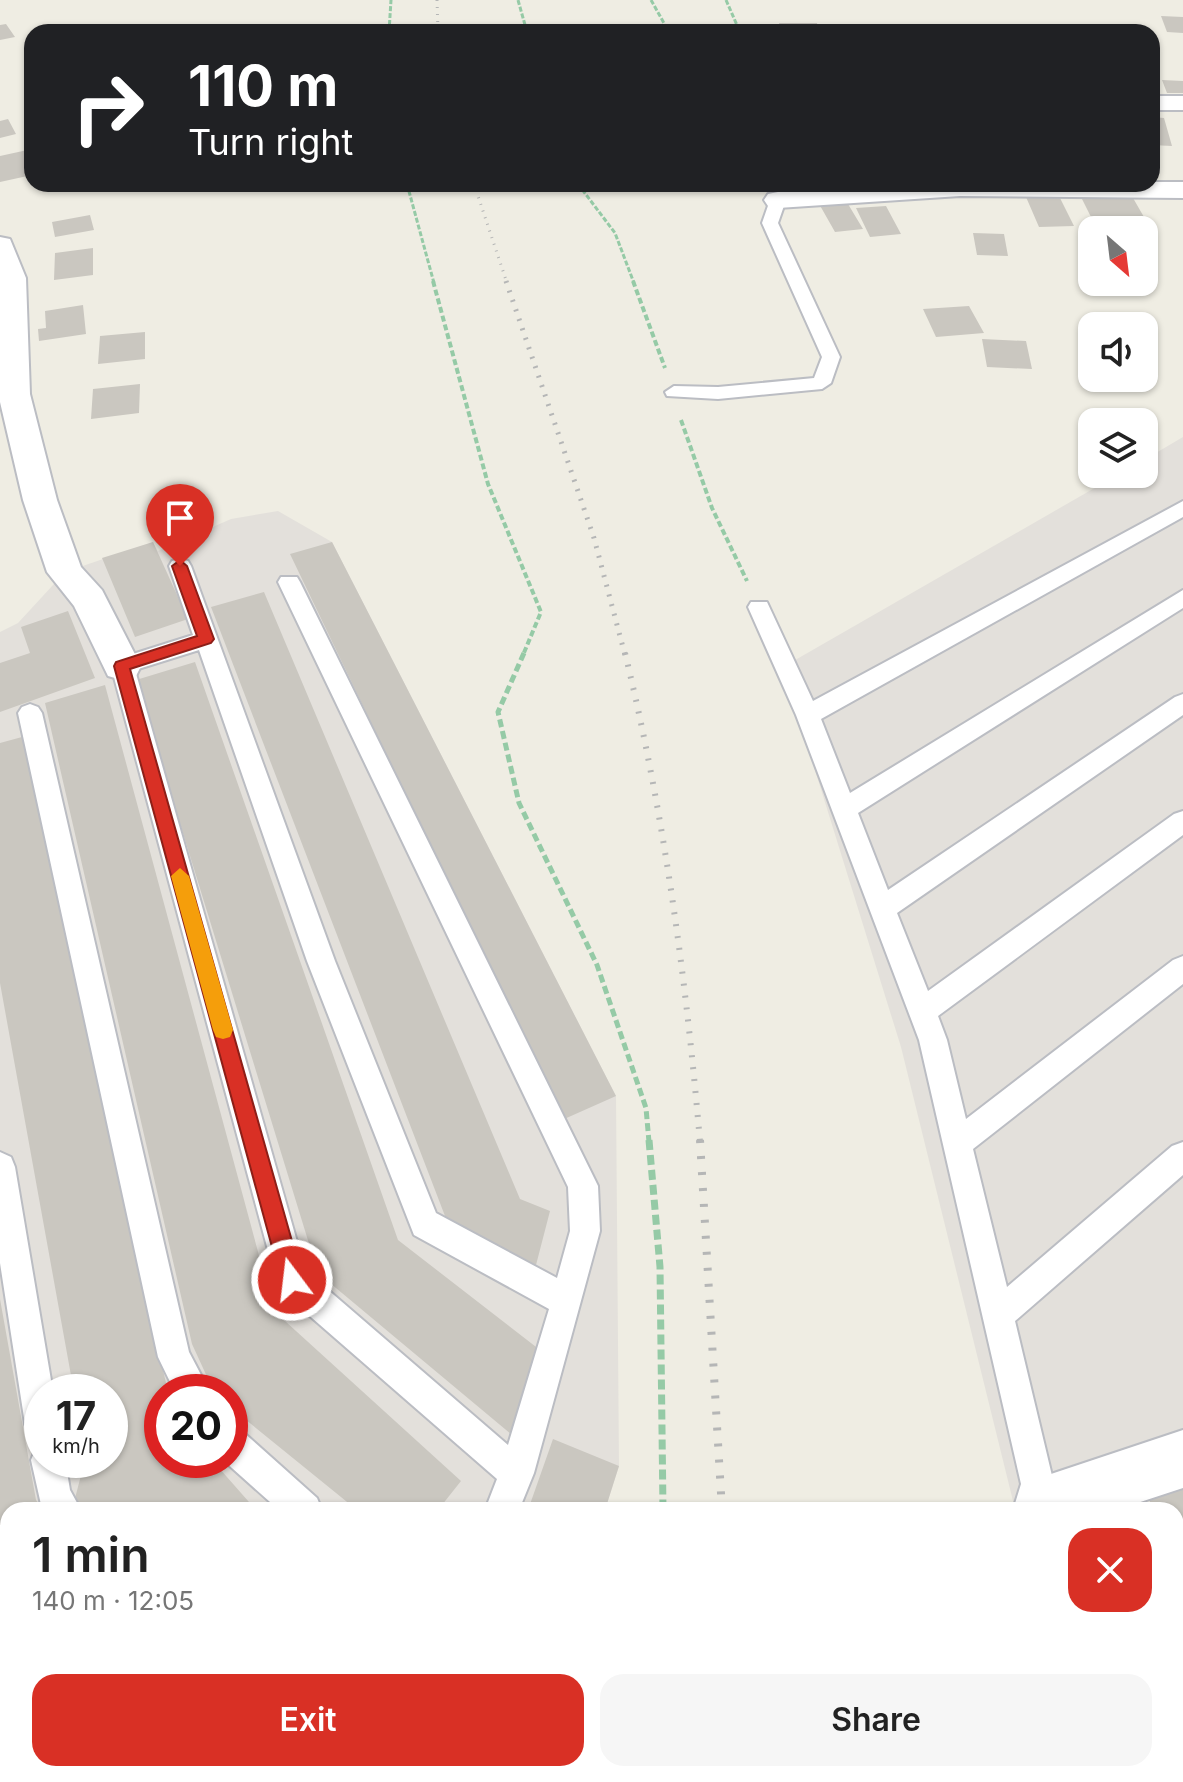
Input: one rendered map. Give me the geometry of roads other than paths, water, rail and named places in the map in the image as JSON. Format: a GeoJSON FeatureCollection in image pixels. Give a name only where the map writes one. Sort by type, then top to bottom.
{"type":"FeatureCollection","features":[{"type":"Feature","properties":{"kind":"street"},"geometry":{"type":"LineString","coordinates":[[1160,103],[1183,103]]}},
{"type":"Feature","properties":{"kind":"street"},"geometry":{"type":"LineString","coordinates":[[1160,190],[1183,190]]}},
{"type":"Feature","properties":{"kind":"street"},"geometry":{"type":"LineString","coordinates":[[778,200],[899,192]]}},
{"type":"Feature","properties":{"kind":"street"},"geometry":{"type":"LineString","coordinates":[[0,245],[12,278],[14,394],[40,500],[65,572],[89,599],[122,666]]}},
{"type":"Feature","properties":{"kind":"street"},"geometry":{"type":"LineString","coordinates":[[1060,1502],[1183,1459]]}},
{"type":"Feature","properties":{"kind":"lane"},"geometry":{"type":"LineString","coordinates":[[674,392],[718,393],[822,383],[831,357],[805,292],[770,223],[778,200]]}},
{"type":"Feature","properties":{"kind":"lane"},"geometry":{"type":"LineString","coordinates":[[808,715],[1183,508]]}},
{"type":"Feature","properties":{"kind":"lane"},"geometry":{"type":"LineString","coordinates":[[180,566],[321,961],[425,1224],[567,1301]]}},
{"type":"Feature","properties":{"kind":"lane"},"geometry":{"type":"LineString","coordinates":[[289,582],[583,1186],[585,1231],[517,1473],[505,1502]]}},
{"type":"Feature","properties":{"kind":"lane"},"geometry":{"type":"LineString","coordinates":[[844,809],[1183,598]]}},
{"type":"Feature","properties":{"kind":"lane"},"geometry":{"type":"LineString","coordinates":[[759,607],[808,715],[933,1040],[1042,1502]]}},
{"type":"Feature","properties":{"kind":"lane"},"geometry":{"type":"LineString","coordinates":[[206,639],[122,666],[292,1280],[517,1473]]}},
{"type":"Feature","properties":{"kind":"lane"},"geometry":{"type":"LineString","coordinates":[[883,908],[1183,703]]}},
{"type":"Feature","properties":{"kind":"lane"},"geometry":{"type":"LineString","coordinates":[[30,713],[174,1357],[183,1374]]}},
{"type":"Feature","properties":{"kind":"lane"},"geometry":{"type":"LineString","coordinates":[[922,1011],[1183,821]]}},
{"type":"Feature","properties":{"kind":"lane"},"geometry":{"type":"LineString","coordinates":[[957,1144],[1183,968]]}},
{"type":"Feature","properties":{"kind":"lane"},"geometry":{"type":"LineString","coordinates":[[998,1315],[1183,1156]]}},
{"type":"Feature","properties":{"kind":"lane"},"geometry":{"type":"LineString","coordinates":[[0,1167],[34,1374]]}},
{"type":"Feature","properties":{"kind":"lane"},"geometry":{"type":"LineString","coordinates":[[248,1459],[296,1502]]}},
{"type":"Feature","properties":{"kind":"lane"},"geometry":{"type":"LineString","coordinates":[[51,1478],[58,1502]]}},
{"type":"Feature","properties":{"kind":"railway"},"geometry":{"type":"LineString","coordinates":[[437,0],[438,24]]}},
{"type":"Feature","properties":{"kind":"railway"},"geometry":{"type":"LineString","coordinates":[[477,192],[507,283]]}},
{"type":"Feature","properties":{"kind":"railway"},"geometry":{"type":"LineString","coordinates":[[506,281],[594,538],[625,655]]}},
{"type":"Feature","properties":{"kind":"railway"},"geometry":{"type":"LineString","coordinates":[[625,653],[651,774],[672,896],[700,1142]]}},
{"type":"Feature","properties":{"kind":"railway"},"geometry":{"type":"LineString","coordinates":[[700,1140],[722,1502]]}}]}
